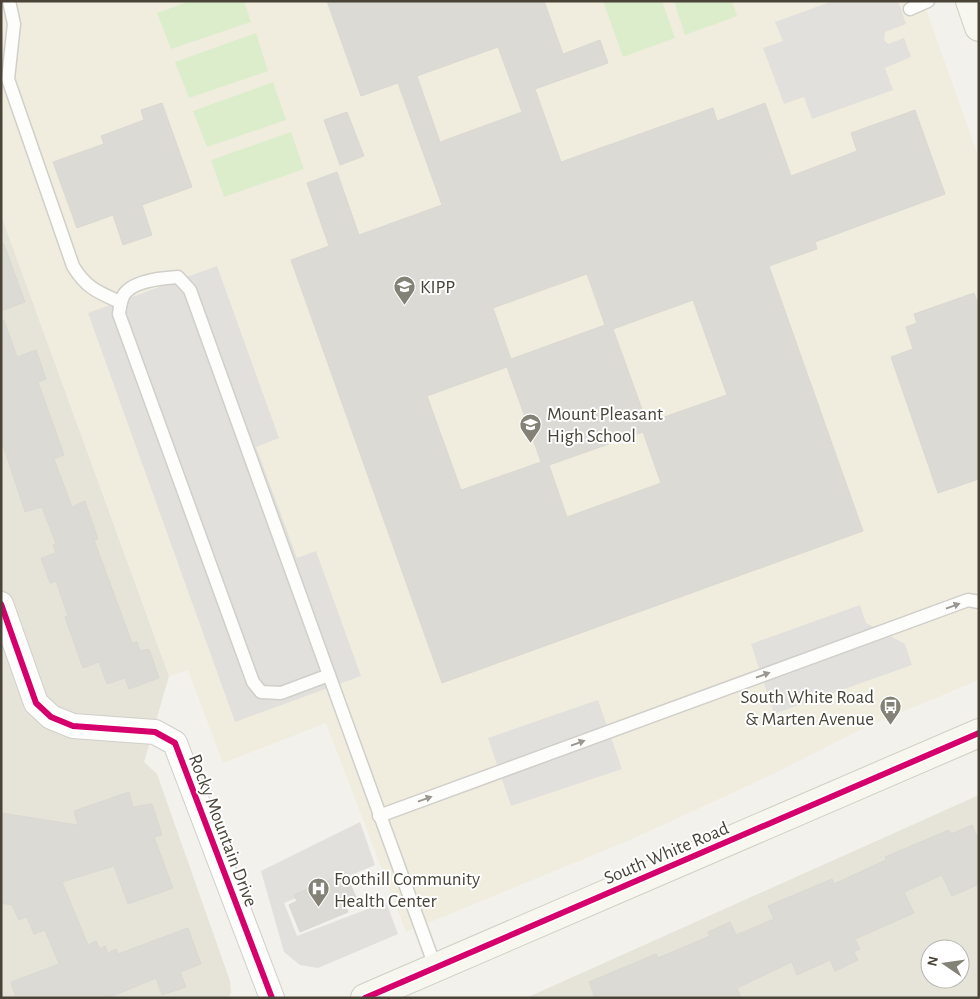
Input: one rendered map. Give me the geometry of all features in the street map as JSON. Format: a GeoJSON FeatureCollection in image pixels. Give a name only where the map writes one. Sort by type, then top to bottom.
{"type":"FeatureCollection","features":[{"type":"Feature","properties":{"kind":"main road"},"geometry":{"type":"LineString","coordinates":[[970,1],[979,27]]}},
{"type":"Feature","properties":{"kind":"main road","name":"South White Road"},"geometry":{"type":"LineString","coordinates":[[365,998],[436,969],[979,733]]}},
{"type":"Feature","properties":{"kind":"street","name":"Rocky Mountain Drive"},"geometry":{"type":"LineString","coordinates":[[1,604],[36,703],[51,717],[73,726],[155,732],[175,743],[272,998]]}},
{"type":"Feature","properties":{"kind":"lane"},"geometry":{"type":"LineString","coordinates":[[9,1],[14,24],[8,78],[73,266],[81,280],[93,290],[120,302]]}},
{"type":"Feature","properties":{"kind":"lane"},"geometry":{"type":"LineString","coordinates":[[910,9],[928,1]]}},
{"type":"Feature","properties":{"kind":"lane"},"geometry":{"type":"LineString","coordinates":[[329,675],[281,693],[269,694],[261,692],[253,682],[119,314],[120,302],[127,291],[156,278],[178,277],[190,290],[436,969]]}},
{"type":"Feature","properties":{"kind":"lane"},"geometry":{"type":"LineString","coordinates":[[380,816],[968,600],[979,602]]}},
{"type":"Feature","properties":{"kind":"shaded area","name":"Mount Pleasant High School"},"geometry":{"type":"Polygon","coordinates":[[[1,1],[923,1],[979,158],[979,680],[868,726],[773,774],[630,840],[406,932],[326,723],[223,763],[188,670],[169,676],[1,215],[1,1]]]}},
{"type":"Feature","properties":{"kind":"shaded area"},"geometry":{"type":"Polygon","coordinates":[[[833,1],[898,1],[906,24],[885,32],[884,40],[888,44],[904,38],[911,57],[885,68],[893,90],[812,119],[804,97],[784,104],[763,48],[783,41],[775,22],[833,1]]]}},
{"type":"Feature","properties":{"kind":"shaded area"},"geometry":{"type":"Polygon","coordinates":[[[1,215],[169,676],[144,762],[157,774],[230,981],[231,993],[228,998],[1,998],[1,215]]]}},
{"type":"Feature","properties":{"kind":"shaded area"},"geometry":{"type":"Polygon","coordinates":[[[217,266],[279,438],[256,447],[297,558],[316,551],[361,676],[235,722],[88,313],[217,266]]]}},
{"type":"Feature","properties":{"kind":"shaded area"},"geometry":{"type":"Polygon","coordinates":[[[860,605],[866,623],[905,644],[912,665],[774,714],[751,644],[860,605]]]}},
{"type":"Feature","properties":{"kind":"shaded area"},"geometry":{"type":"Polygon","coordinates":[[[598,700],[622,769],[511,806],[488,738],[598,700]]]}},
{"type":"Feature","properties":{"kind":"shaded area"},"geometry":{"type":"Polygon","coordinates":[[[979,795],[979,998],[526,998],[979,795]]]}},
{"type":"Feature","properties":{"kind":"shaded area"},"geometry":{"type":"Polygon","coordinates":[[[360,822],[375,865],[284,903],[297,936],[386,902],[398,934],[318,968],[300,965],[284,952],[261,871],[360,822]]]}},
{"type":"Feature","properties":{"kind":"green space"},"geometry":{"type":"Polygon","coordinates":[[[190,1],[244,1],[251,22],[171,49],[157,13],[190,1]]]}},
{"type":"Feature","properties":{"kind":"green space"},"geometry":{"type":"Polygon","coordinates":[[[603,1],[662,1],[675,38],[623,57],[603,1]]]}},
{"type":"Feature","properties":{"kind":"green space"},"geometry":{"type":"Polygon","coordinates":[[[674,1],[732,1],[737,16],[685,35],[674,1]]]}},
{"type":"Feature","properties":{"kind":"green space"},"geometry":{"type":"Polygon","coordinates":[[[256,33],[268,71],[189,98],[175,62],[256,33]]]}},
{"type":"Feature","properties":{"kind":"green space"},"geometry":{"type":"Polygon","coordinates":[[[273,82],[286,120],[207,147],[193,111],[273,82]]]}},
{"type":"Feature","properties":{"kind":"green space"},"geometry":{"type":"Polygon","coordinates":[[[291,132],[304,169],[224,197],[211,160],[291,132]]]}},
{"type":"Feature","properties":{"kind":"building"},"geometry":{"type":"Polygon","coordinates":[[[327,1],[544,1],[563,54],[600,40],[608,63],[535,89],[561,162],[713,108],[717,121],[765,103],[791,176],[857,151],[851,133],[915,110],[945,194],[815,242],[817,249],[769,266],[863,531],[442,683],[291,260],[329,246],[307,183],[337,172],[359,235],[442,205],[398,83],[361,96],[327,1]],[[498,47],[417,76],[440,142],[522,112],[498,47]],[[587,274],[493,308],[511,359],[605,325],[587,274]],[[693,300],[613,329],[647,423],[727,395],[693,300]],[[507,367],[427,396],[461,490],[541,462],[507,367]],[[643,432],[549,465],[567,517],[661,483],[643,432]]]}},
{"type":"Feature","properties":{"kind":"building"},"geometry":{"type":"Polygon","coordinates":[[[162,103],[192,187],[142,205],[152,235],[123,245],[113,215],[77,228],[53,162],[104,144],[101,136],[144,120],[141,110],[162,103]]]}},
{"type":"Feature","properties":{"kind":"building"},"geometry":{"type":"Polygon","coordinates":[[[347,112],[364,156],[340,165],[324,120],[347,112]]]}},
{"type":"Feature","properties":{"kind":"building"},"geometry":{"type":"Polygon","coordinates":[[[1,244],[4,244],[25,302],[1,311],[1,244]]]}},
{"type":"Feature","properties":{"kind":"building"},"geometry":{"type":"Polygon","coordinates":[[[974,293],[979,307],[979,479],[938,493],[891,357],[913,349],[906,327],[917,323],[914,314],[974,293]]]}},
{"type":"Feature","properties":{"kind":"building"},"geometry":{"type":"Polygon","coordinates":[[[4,320],[17,357],[36,350],[46,379],[38,382],[64,455],[54,459],[72,507],[85,501],[98,539],[94,540],[132,643],[137,642],[140,651],[149,649],[159,678],[129,689],[125,678],[107,684],[99,662],[83,668],[65,617],[68,616],[56,581],[50,583],[41,558],[56,553],[53,545],[56,544],[42,507],[25,512],[1,439],[1,321],[4,320]]]}},
{"type":"Feature","properties":{"kind":"building"},"geometry":{"type":"Polygon","coordinates":[[[129,792],[133,807],[152,804],[162,835],[154,837],[173,888],[128,904],[114,866],[62,882],[88,945],[96,941],[100,949],[105,946],[108,953],[116,949],[118,954],[188,928],[201,964],[180,972],[186,987],[162,995],[156,978],[108,998],[16,998],[11,982],[59,964],[45,930],[34,934],[27,917],[19,920],[12,905],[1,903],[1,813],[78,825],[74,811],[129,792]]]}},
{"type":"Feature","properties":{"kind":"building"},"geometry":{"type":"Polygon","coordinates":[[[972,825],[979,841],[979,884],[952,896],[942,875],[904,892],[914,913],[855,939],[860,949],[854,952],[858,960],[835,971],[830,960],[797,975],[792,962],[737,988],[741,998],[595,998],[589,982],[656,954],[658,958],[710,936],[708,932],[730,922],[736,935],[774,919],[768,906],[832,879],[834,884],[886,860],[885,857],[949,830],[951,834],[972,825]]]}},
{"type":"Feature","properties":{"kind":"building","name":"Foothill Community Health Center"},"geometry":{"type":"Polygon","coordinates":[[[345,873],[356,897],[344,902],[348,912],[300,932],[289,905],[297,901],[294,895],[345,873]]]}},
{"type":"Feature","properties":{"kind":"cycle path"},"geometry":{"type":"LineString","coordinates":[[1,604],[36,703],[51,717],[73,726],[155,732],[175,743],[272,998]]}},
{"type":"Feature","properties":{"kind":"cycle path"},"geometry":{"type":"LineString","coordinates":[[365,998],[979,733]]}},
{"type":"Feature","properties":{"kind":"place","name":"KIPP"},"geometry":{"type":"Point","coordinates":[404,305]}},
{"type":"Feature","properties":{"kind":"place","name":"Mount Pleasant High School"},"geometry":{"type":"Point","coordinates":[531,443]}},
{"type":"Feature","properties":{"kind":"place","name":"South White Road & Marten Avenue"},"geometry":{"type":"Point","coordinates":[890,726]}},
{"type":"Feature","properties":{"kind":"place","name":"Foothill Community Health Center"},"geometry":{"type":"Point","coordinates":[318,908]}}]}
